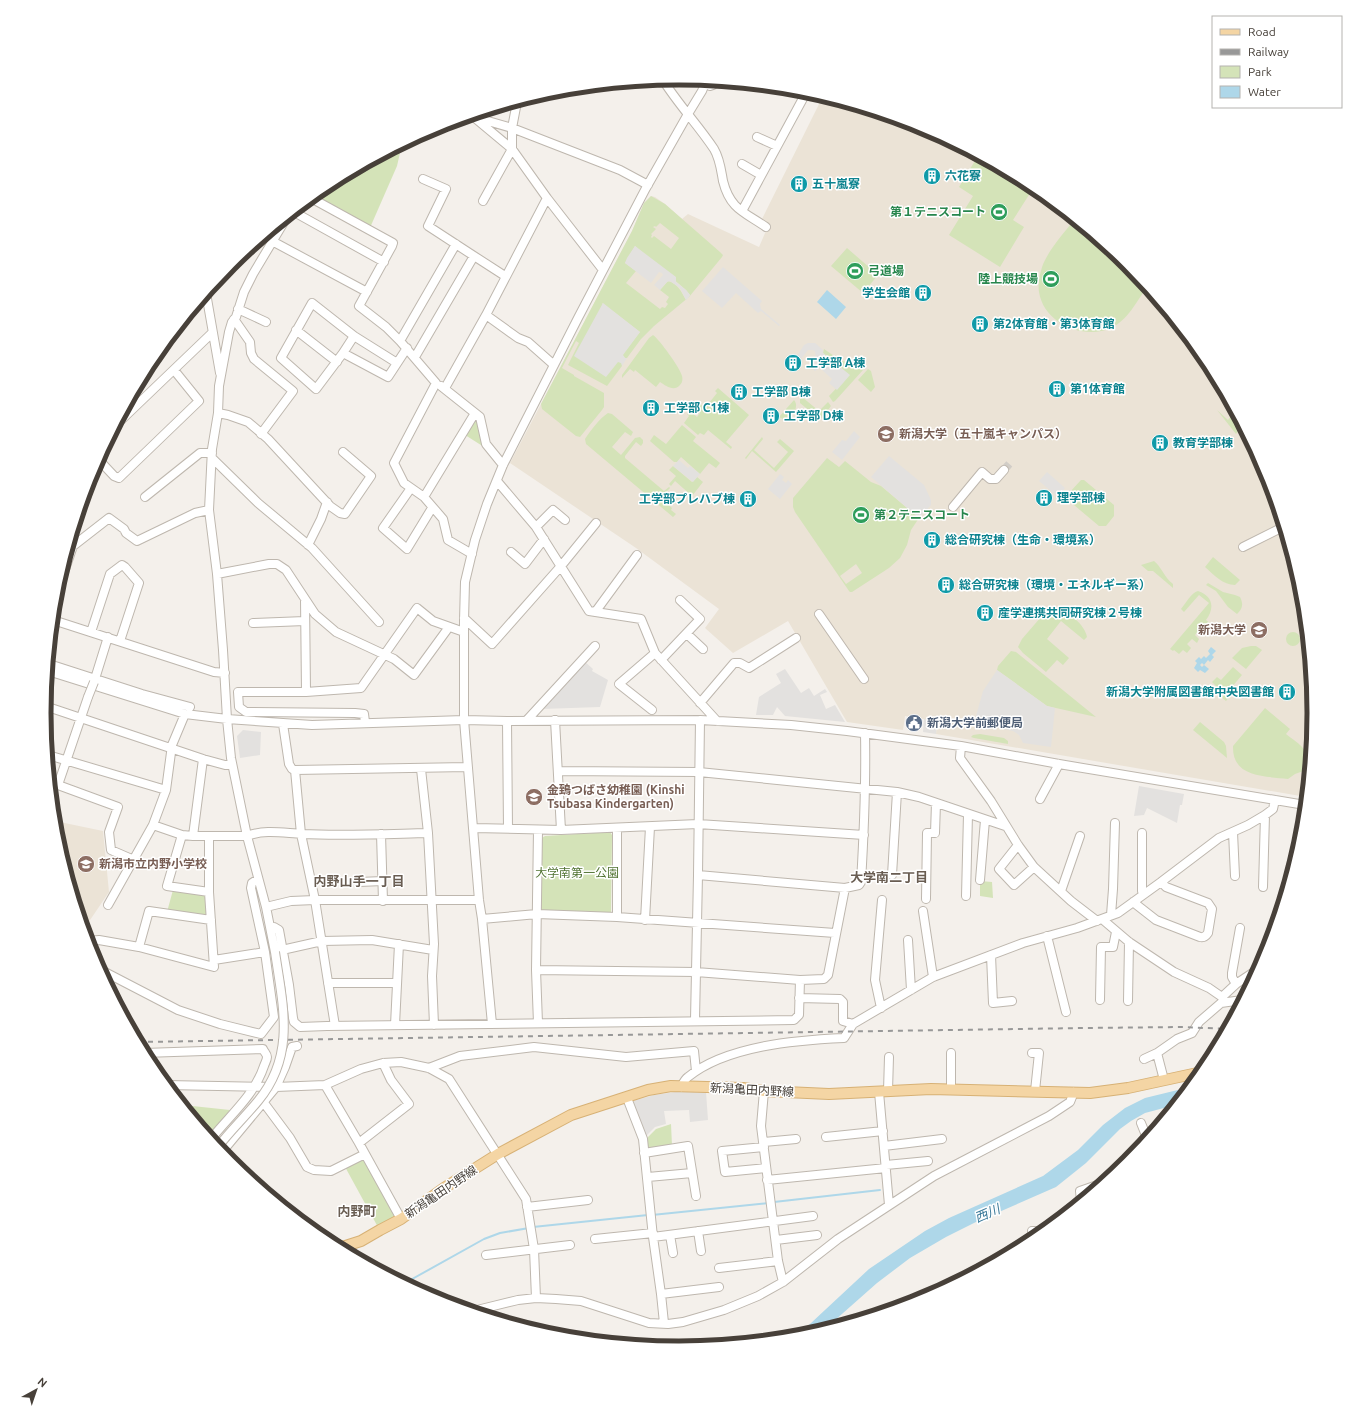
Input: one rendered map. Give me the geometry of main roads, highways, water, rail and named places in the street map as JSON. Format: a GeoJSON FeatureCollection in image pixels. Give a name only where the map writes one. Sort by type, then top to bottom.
{"type":"FeatureCollection","features":[{"type":"Feature","properties":{"kind":"main road","name":"新潟亀田内野線"},"geometry":{"type":"LineString","coordinates":[[349,1247],[401,1219],[444,1188],[498,1154],[571,1115],[648,1090],[671,1086],[681,1086],[743,1088],[764,1091],[829,1094],[951,1089],[1090,1093],[1128,1088],[1192,1074]]}},
{"type":"Feature","properties":{"kind":"water"},"geometry":{"type":"Polygon","coordinates":[[[827,290],[846,307],[836,319],[817,302],[827,290]]]}},
{"type":"Feature","properties":{"kind":"water"},"geometry":{"type":"Polygon","coordinates":[[[1211,647],[1216,651],[1212,655],[1214,657],[1210,662],[1208,660],[1204,665],[1209,669],[1205,673],[1200,670],[1198,672],[1194,668],[1197,663],[1195,661],[1199,657],[1201,659],[1204,656],[1206,658],[1210,654],[1208,651],[1211,647]]]}},
{"type":"Feature","properties":{"kind":"water","name":"西川"},"geometry":{"type":"Polygon","coordinates":[[[1181,1089],[1167,1107],[1145,1113],[1120,1129],[1086,1163],[1056,1187],[976,1222],[946,1237],[910,1258],[877,1283],[833,1322],[805,1328],[869,1269],[925,1231],[949,1218],[1043,1176],[1078,1150],[1103,1125],[1125,1108],[1145,1098],[1181,1089]]]}},
{"type":"Feature","properties":{"kind":"waterway"},"geometry":{"type":"LineString","coordinates":[[774,1202],[880,1190]]}},
{"type":"Feature","properties":{"kind":"waterway"},"geometry":{"type":"LineString","coordinates":[[652,1215],[769,1203]]}},
{"type":"Feature","properties":{"kind":"waterway"},"geometry":{"type":"LineString","coordinates":[[533,1227],[648,1215]]}},
{"type":"Feature","properties":{"kind":"waterway"},"geometry":{"type":"LineString","coordinates":[[410,1280],[484,1239],[500,1233],[529,1228]]}},
{"type":"Feature","properties":{"kind":"tunnel"},"geometry":{"type":"LineString","coordinates":[[1004,470],[1011,462]]}},
{"type":"Feature","properties":{"kind":"railway"},"geometry":{"type":"LineString","coordinates":[[144,1042],[1085,1028],[1184,1027],[1222,1029]]}},
{"type":"Feature","properties":{"kind":"place","name":"六花寮"},"geometry":{"type":"Point","coordinates":[932,176]}},
{"type":"Feature","properties":{"kind":"place","name":"五十嵐寮"},"geometry":{"type":"Point","coordinates":[799,184]}},
{"type":"Feature","properties":{"kind":"place","name":"第１テニスコート"},"geometry":{"type":"Point","coordinates":[999,212]}},
{"type":"Feature","properties":{"kind":"place","name":"弓道場"},"geometry":{"type":"Point","coordinates":[855,271]}},
{"type":"Feature","properties":{"kind":"place","name":"陸上競技場"},"geometry":{"type":"Point","coordinates":[1051,279]}},
{"type":"Feature","properties":{"kind":"place","name":"学生会館"},"geometry":{"type":"Point","coordinates":[923,293]}},
{"type":"Feature","properties":{"kind":"place","name":"第2体育館・第3体育館"},"geometry":{"type":"Point","coordinates":[980,324]}},
{"type":"Feature","properties":{"kind":"place","name":"工学部 A棟"},"geometry":{"type":"Point","coordinates":[793,363]}},
{"type":"Feature","properties":{"kind":"place","name":"第1体育館"},"geometry":{"type":"Point","coordinates":[1057,389]}},
{"type":"Feature","properties":{"kind":"place","name":"工学部 B棟"},"geometry":{"type":"Point","coordinates":[739,392]}},
{"type":"Feature","properties":{"kind":"place","name":"工学部 C1棟"},"geometry":{"type":"Point","coordinates":[651,408]}},
{"type":"Feature","properties":{"kind":"place","name":"工学部 D棟"},"geometry":{"type":"Point","coordinates":[771,416]}},
{"type":"Feature","properties":{"kind":"place","name":"新潟大学（五十嵐キャンパス）"},"geometry":{"type":"Point","coordinates":[886,434]}},
{"type":"Feature","properties":{"kind":"place","name":"教育学部棟"},"geometry":{"type":"Point","coordinates":[1160,443]}},
{"type":"Feature","properties":{"kind":"place","name":"理学部棟"},"geometry":{"type":"Point","coordinates":[1044,498]}},
{"type":"Feature","properties":{"kind":"place","name":"工学部プレハブ棟"},"geometry":{"type":"Point","coordinates":[748,499]}},
{"type":"Feature","properties":{"kind":"place","name":"第２テニスコート"},"geometry":{"type":"Point","coordinates":[861,515]}},
{"type":"Feature","properties":{"kind":"place","name":"総合研究棟（生命・環境系）"},"geometry":{"type":"Point","coordinates":[932,540]}},
{"type":"Feature","properties":{"kind":"place","name":"総合研究棟（環境・エネルギー系）"},"geometry":{"type":"Point","coordinates":[946,585]}},
{"type":"Feature","properties":{"kind":"place","name":"産学連携共同研究棟２号棟"},"geometry":{"type":"Point","coordinates":[985,613]}},
{"type":"Feature","properties":{"kind":"place","name":"新潟大学"},"geometry":{"type":"Point","coordinates":[1259,630]}},
{"type":"Feature","properties":{"kind":"place","name":"新潟大学附属図書館中央図書館"},"geometry":{"type":"Point","coordinates":[1287,692]}},
{"type":"Feature","properties":{"kind":"place","name":"新潟大学前郵便局"},"geometry":{"type":"Point","coordinates":[914,723]}},
{"type":"Feature","properties":{"kind":"place","name":"金鵄つばさ幼稚園 (Kinshi Tsubasa Kindergarten)"},"geometry":{"type":"Point","coordinates":[534,797]}},
{"type":"Feature","properties":{"kind":"place","name":"新潟市立内野小学校"},"geometry":{"type":"Point","coordinates":[86,864]}},
{"type":"Feature","properties":{"kind":"district","name":"大学南二丁目"},"geometry":{"type":"Point","coordinates":[889,877]}},
{"type":"Feature","properties":{"kind":"district","name":"内野山手一丁目"},"geometry":{"type":"Point","coordinates":[359,881]}},
{"type":"Feature","properties":{"kind":"district","name":"内野町"},"geometry":{"type":"Point","coordinates":[357,1211]}},
{"type":"Feature","properties":{"kind":"park label","name":"大学南第一公園"},"geometry":{"type":"Point","coordinates":[577,873]}}]}
